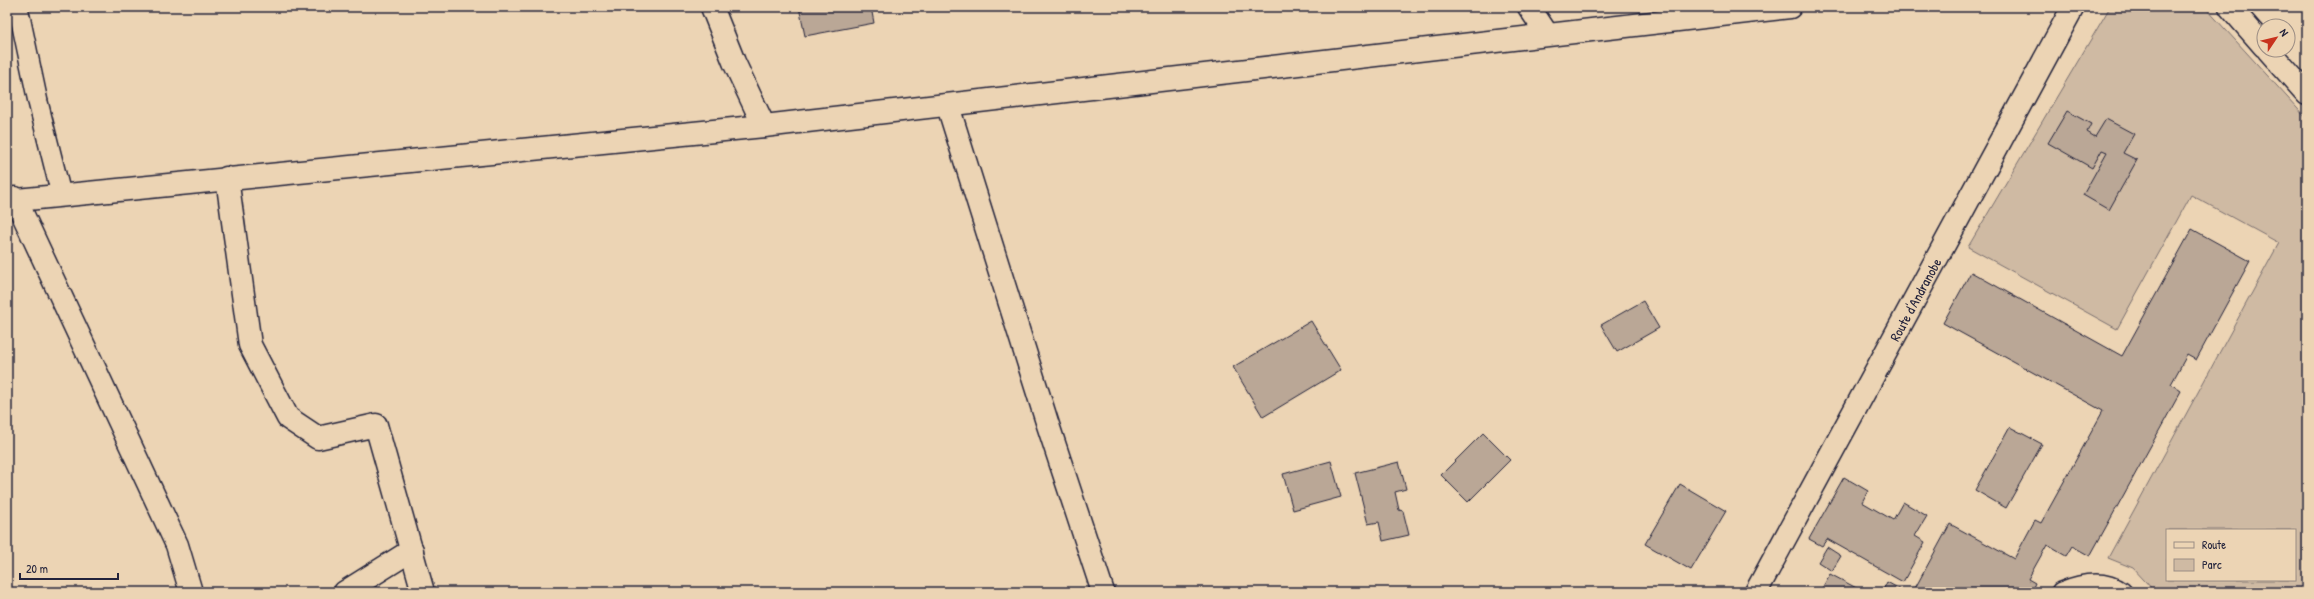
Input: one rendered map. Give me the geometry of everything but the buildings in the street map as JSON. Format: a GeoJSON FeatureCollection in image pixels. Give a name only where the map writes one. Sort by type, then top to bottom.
{"type":"FeatureCollection","features":[{"type":"Feature","properties":{"kind":"street"},"geometry":{"type":"LineString","coordinates":[[712,7],[734,62],[764,126]]}},
{"type":"Feature","properties":{"kind":"street"},"geometry":{"type":"LineString","coordinates":[[1529,7],[1547,34]]}},
{"type":"Feature","properties":{"kind":"street"},"geometry":{"type":"LineString","coordinates":[[191,592],[177,545],[11,200],[764,126],[948,106],[1547,34],[1790,7]]}},
{"type":"Feature","properties":{"kind":"street","name":"Route d'Andranobe"},"geometry":{"type":"LineString","coordinates":[[1756,592],[2073,7]]}},
{"type":"Feature","properties":{"kind":"street"},"geometry":{"type":"LineString","coordinates":[[2230,7],[2256,37]]}},
{"type":"Feature","properties":{"kind":"street"},"geometry":{"type":"LineString","coordinates":[[2275,58],[2307,94]]}},
{"type":"Feature","properties":{"kind":"street"},"geometry":{"type":"LineString","coordinates":[[948,106],[1044,414],[1103,592]]}},
{"type":"Feature","properties":{"kind":"street"},"geometry":{"type":"LineString","coordinates":[[227,178],[250,345],[288,418],[318,438],[376,425],[424,592]]}},
{"type":"Feature","properties":{"kind":"street"},"geometry":{"type":"LineString","coordinates":[[345,592],[412,550]]}},
{"type":"Feature","properties":{"kind":"lane"},"geometry":{"type":"LineString","coordinates":[[18,7],[38,102],[61,194]]}},
{"type":"Feature","properties":{"kind":"lane"},"geometry":{"type":"LineString","coordinates":[[2062,592],[2078,585],[2099,584],[2122,592]]}},
{"type":"Feature","properties":{"kind":"green space"},"geometry":{"type":"Polygon","coordinates":[[[2110,7],[2205,7],[2307,119],[2307,592],[2155,592],[2133,568],[2108,558],[2279,243],[2191,195],[2117,329],[1968,247],[2110,7]]]}}]}
